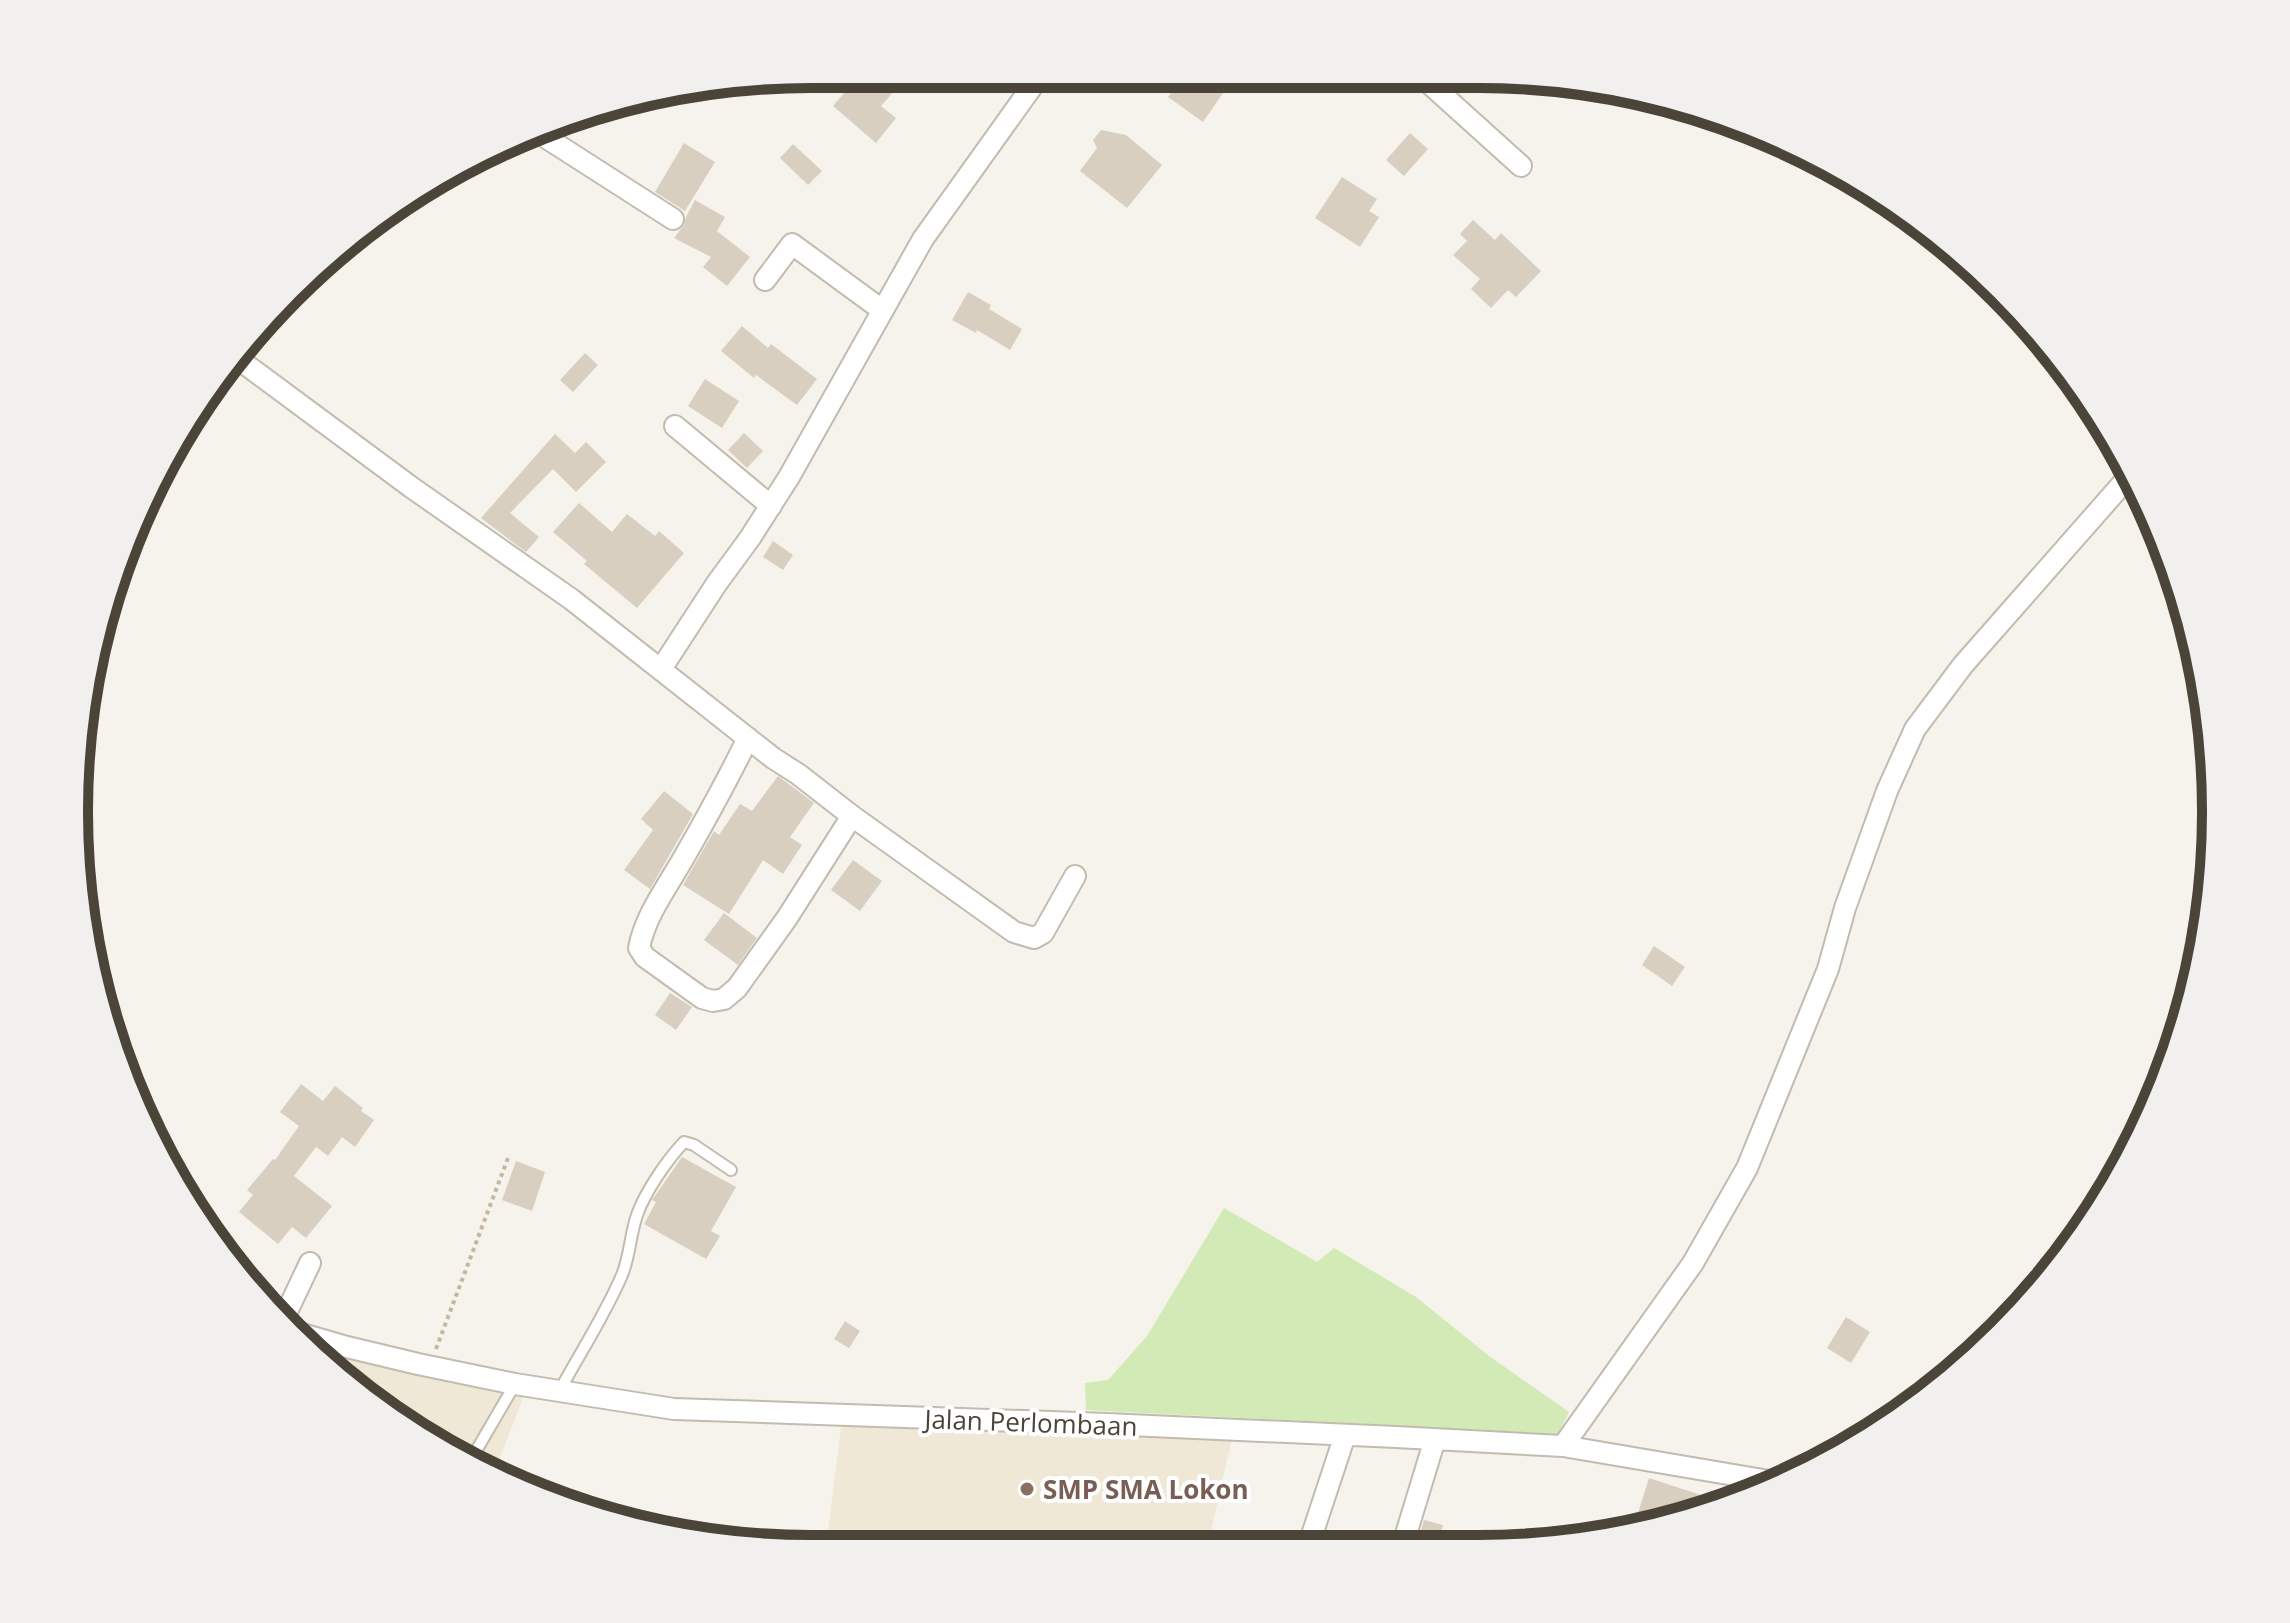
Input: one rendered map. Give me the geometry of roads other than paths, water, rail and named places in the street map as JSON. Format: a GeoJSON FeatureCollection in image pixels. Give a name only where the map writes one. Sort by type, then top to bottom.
{"type":"FeatureCollection","features":[{"type":"Feature","properties":{"kind":"street"},"geometry":{"type":"LineString","coordinates":[[661,669],[789,477],[923,239],[1029,88]]}},
{"type":"Feature","properties":{"kind":"street"},"geometry":{"type":"LineString","coordinates":[[1435,88],[1521,166]]}},
{"type":"Feature","properties":{"kind":"street"},"geometry":{"type":"LineString","coordinates":[[547,138],[673,219]]}},
{"type":"Feature","properties":{"kind":"street"},"geometry":{"type":"LineString","coordinates":[[765,280],[792,244],[882,310]]}},
{"type":"Feature","properties":{"kind":"street"},"geometry":{"type":"LineString","coordinates":[[244,363],[422,496],[571,599],[773,758],[1014,932],[1034,938],[1043,933],[1075,876]]}},
{"type":"Feature","properties":{"kind":"street"},"geometry":{"type":"LineString","coordinates":[[675,426],[771,506]]}},
{"type":"Feature","properties":{"kind":"street"},"geometry":{"type":"LineString","coordinates":[[1563,1446],[1693,1263],[1747,1168],[1828,969],[1845,908],[1887,791],[1915,729],[1963,665],[2123,484]]}},
{"type":"Feature","properties":{"kind":"street"},"geometry":{"type":"LineString","coordinates":[[748,738],[722,793],[642,933],[639,948],[645,957],[702,998],[713,1001],[724,999],[737,988],[787,918],[852,816]]}},
{"type":"Feature","properties":{"kind":"street"},"geometry":{"type":"LineString","coordinates":[[288,1310],[310,1263]]}},
{"type":"Feature","properties":{"kind":"street","name":"Jalan Perlombaan"},"geometry":{"type":"LineString","coordinates":[[316,1338],[515,1384],[674,1409],[1563,1446],[1757,1479]]}},
{"type":"Feature","properties":{"kind":"street"},"geometry":{"type":"LineString","coordinates":[[1312,1535],[1345,1435]]}},
{"type":"Feature","properties":{"kind":"street"},"geometry":{"type":"LineString","coordinates":[[1406,1535],[1435,1439]]}},
{"type":"Feature","properties":{"kind":"lane"},"geometry":{"type":"LineString","coordinates":[[560,1390],[620,1280],[629,1257],[641,1204],[675,1151],[684,1142],[694,1145],[731,1170]]}},
{"type":"Feature","properties":{"kind":"lane"},"geometry":{"type":"LineString","coordinates":[[476,1451],[515,1384]]}},
{"type":"Feature","properties":{"kind":"place","name":"SMP SMA Lokon"},"geometry":{"type":"Point","coordinates":[1027,1489]}}]}
